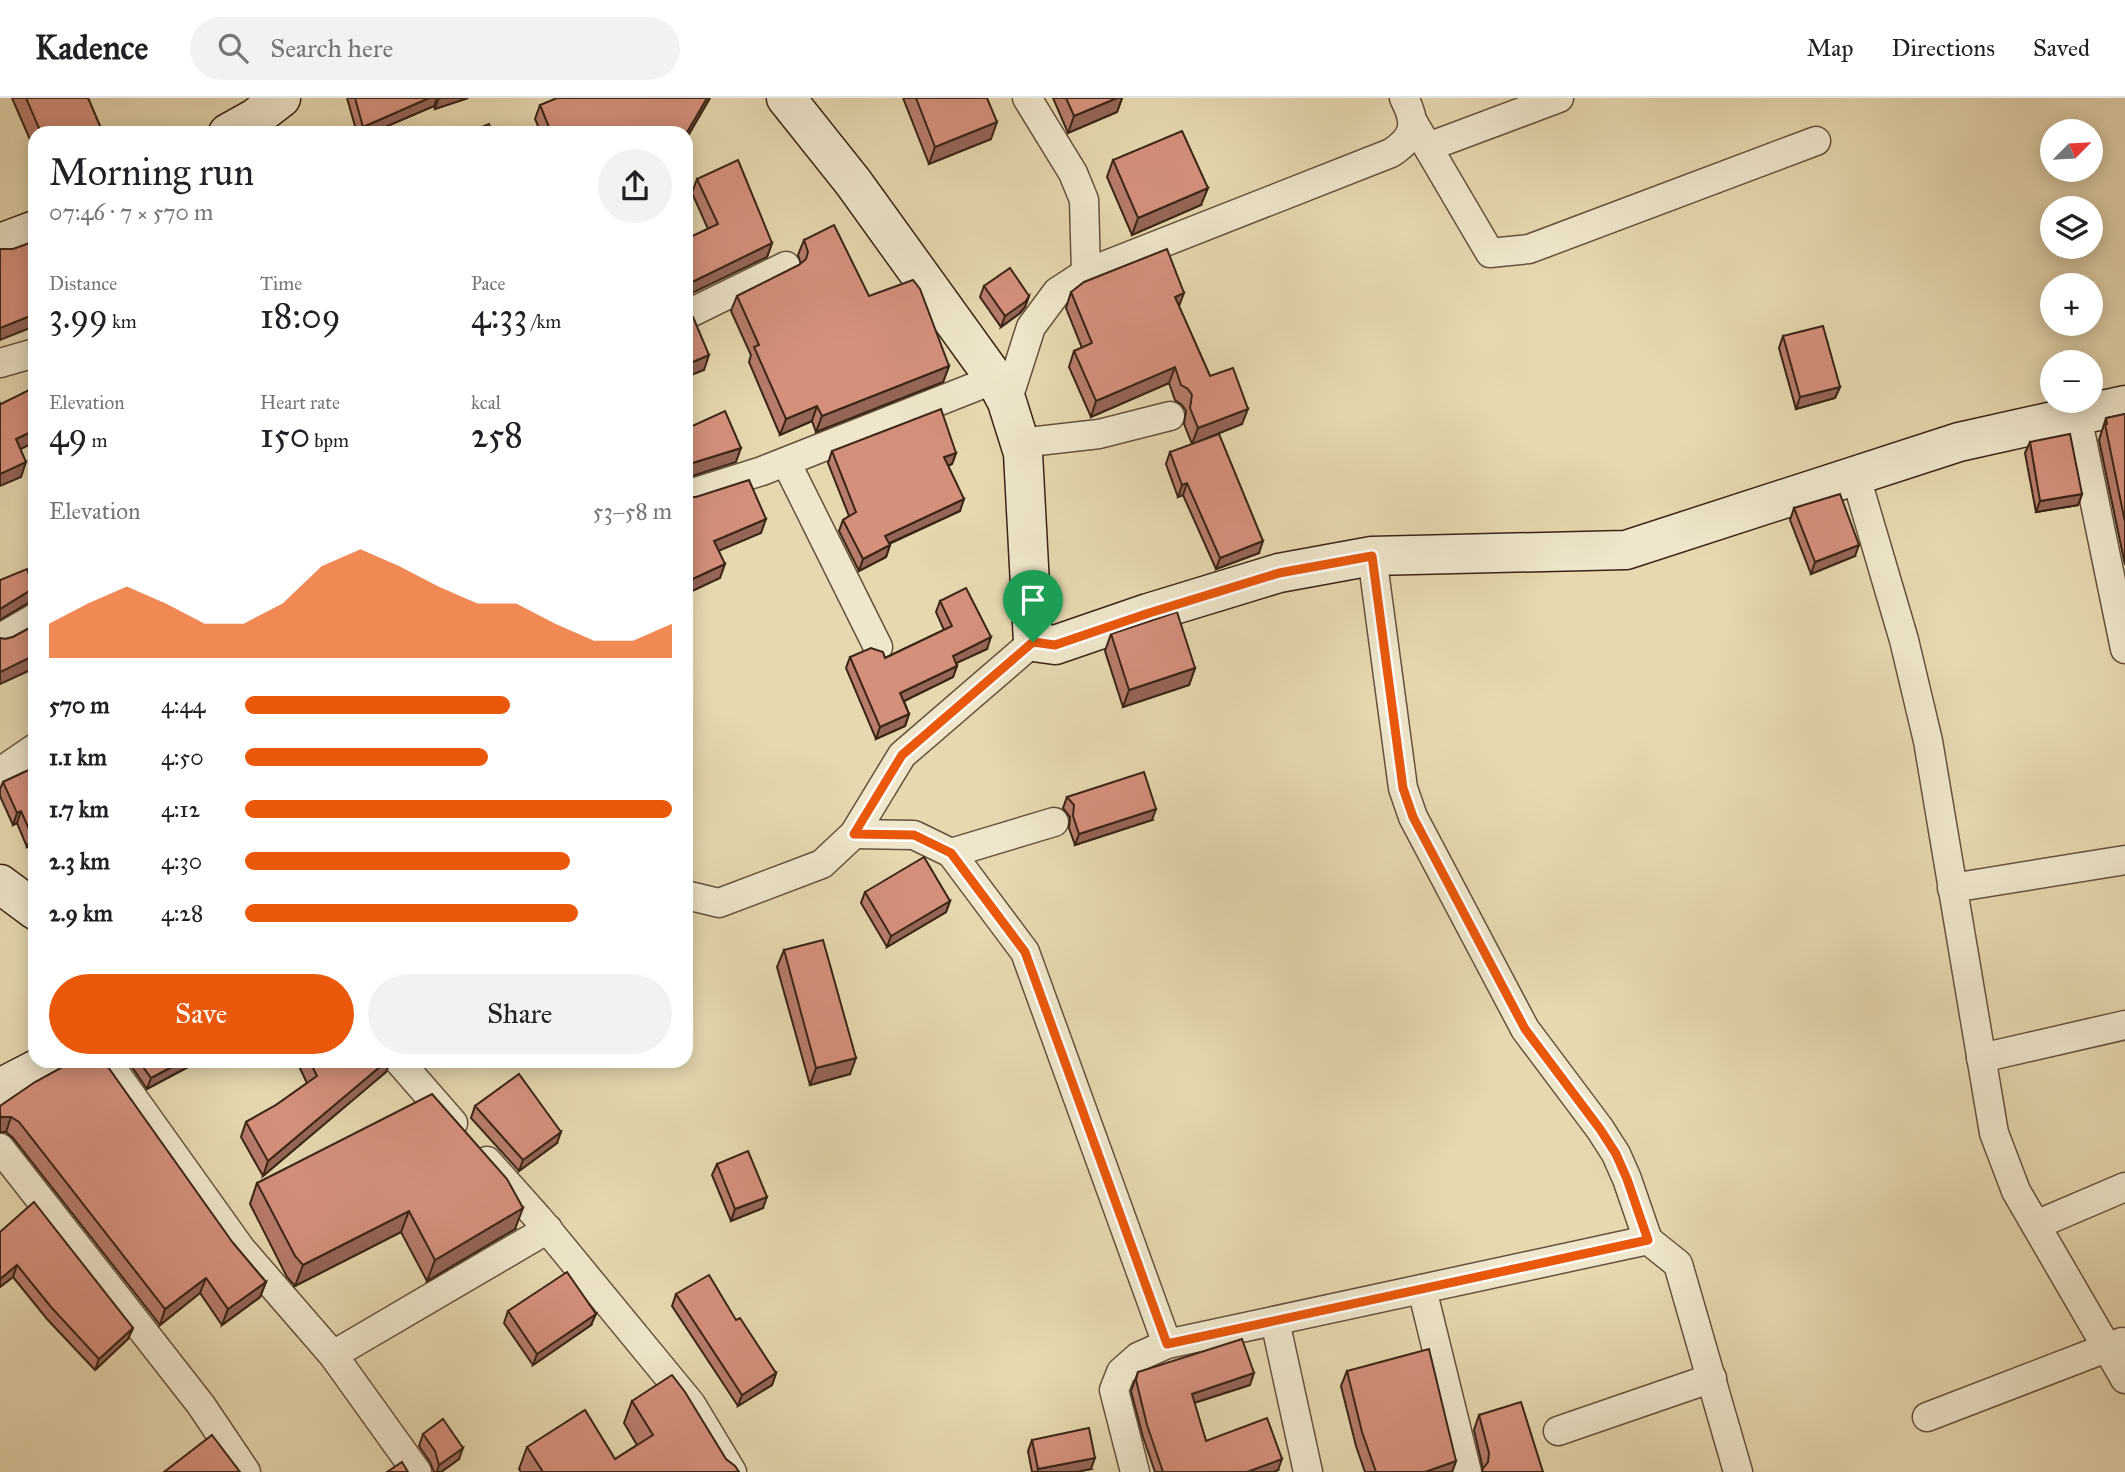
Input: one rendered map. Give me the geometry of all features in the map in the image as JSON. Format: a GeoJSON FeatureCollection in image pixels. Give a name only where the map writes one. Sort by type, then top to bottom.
{"type":"FeatureCollection","features":[{"type":"Feature","properties":{"kind":"street"},"geometry":{"type":"LineString","coordinates":[[786,98],[853,182],[1001,391],[1023,453],[1033,642]]}},
{"type":"Feature","properties":{"kind":"street"},"geometry":{"type":"LineString","coordinates":[[1027,98],[1073,173],[1083,200],[1086,273]]}},
{"type":"Feature","properties":{"kind":"street"},"geometry":{"type":"LineString","coordinates":[[1428,147],[1559,98]]}},
{"type":"Feature","properties":{"kind":"street"},"geometry":{"type":"LineString","coordinates":[[693,493],[1001,391],[1031,327],[1057,292],[1086,273],[1391,152],[1403,145],[1410,135],[1409,110]]}},
{"type":"Feature","properties":{"kind":"street"},"geometry":{"type":"LineString","coordinates":[[1409,110],[1490,253],[1529,249],[1816,141]]}},
{"type":"Feature","properties":{"kind":"street"},"geometry":{"type":"LineString","coordinates":[[0,243],[28,233]]}},
{"type":"Feature","properties":{"kind":"street"},"geometry":{"type":"LineString","coordinates":[[693,312],[786,266]]}},
{"type":"Feature","properties":{"kind":"street"},"geometry":{"type":"LineString","coordinates":[[0,363],[28,355]]}},
{"type":"Feature","properties":{"kind":"street"},"geometry":{"type":"LineString","coordinates":[[693,897],[719,903],[822,864],[854,834],[902,755],[1033,642],[1055,645],[1279,573],[1372,556],[1626,550],[1959,442],[2125,405]]}},
{"type":"Feature","properties":{"kind":"street"},"geometry":{"type":"LineString","coordinates":[[1020,443],[1099,435],[1170,416]]}},
{"type":"Feature","properties":{"kind":"street"},"geometry":{"type":"LineString","coordinates":[[2077,416],[2125,649]]}},
{"type":"Feature","properties":{"kind":"street"},"geometry":{"type":"LineString","coordinates":[[786,462],[878,647]]}},
{"type":"Feature","properties":{"kind":"street"},"geometry":{"type":"LineString","coordinates":[[1856,477],[1904,640],[1926,729],[1994,1133],[2016,1191],[2116,1344],[2125,1379]]}},
{"type":"Feature","properties":{"kind":"street"},"geometry":{"type":"LineString","coordinates":[[1372,556],[1403,788],[1413,817],[1525,1029],[1616,1154],[1648,1240],[1678,1264],[1738,1472]]}},
{"type":"Feature","properties":{"kind":"street"},"geometry":{"type":"LineString","coordinates":[[0,638],[28,622]]}},
{"type":"Feature","properties":{"kind":"street"},"geometry":{"type":"LineString","coordinates":[[0,772],[28,753]]}},
{"type":"Feature","properties":{"kind":"street"},"geometry":{"type":"LineString","coordinates":[[951,853],[1054,822]]}},
{"type":"Feature","properties":{"kind":"street"},"geometry":{"type":"LineString","coordinates":[[854,834],[914,835],[951,853],[1025,952],[1167,1344]]}},
{"type":"Feature","properties":{"kind":"street"},"geometry":{"type":"LineString","coordinates":[[1952,888],[2125,860]]}},
{"type":"Feature","properties":{"kind":"street"},"geometry":{"type":"LineString","coordinates":[[0,884],[28,905]]}},
{"type":"Feature","properties":{"kind":"street"},"geometry":{"type":"LineString","coordinates":[[1981,1058],[2125,1025]]}},
{"type":"Feature","properties":{"kind":"street"},"geometry":{"type":"LineString","coordinates":[[0,1088],[39,1068]]}},
{"type":"Feature","properties":{"kind":"street"},"geometry":{"type":"LineString","coordinates":[[112,1068],[241,1249],[333,1354],[417,1472]]}},
{"type":"Feature","properties":{"kind":"street"},"geometry":{"type":"LineString","coordinates":[[405,1068],[548,1229],[691,1404],[732,1472]]}},
{"type":"Feature","properties":{"kind":"street"},"geometry":{"type":"LineString","coordinates":[[0,1148],[201,1405],[246,1472]]}},
{"type":"Feature","properties":{"kind":"street"},"geometry":{"type":"LineString","coordinates":[[2036,1225],[2125,1187]]}},
{"type":"Feature","properties":{"kind":"street"},"geometry":{"type":"LineString","coordinates":[[333,1354],[548,1229]]}},
{"type":"Feature","properties":{"kind":"street"},"geometry":{"type":"LineString","coordinates":[[1135,1472],[1114,1391],[1121,1372],[1138,1357],[1167,1344],[1648,1240]]}},
{"type":"Feature","properties":{"kind":"street"},"geometry":{"type":"LineString","coordinates":[[1422,1289],[1467,1472]]}},
{"type":"Feature","properties":{"kind":"street"},"geometry":{"type":"LineString","coordinates":[[1275,1321],[1308,1472]]}},
{"type":"Feature","properties":{"kind":"street"},"geometry":{"type":"LineString","coordinates":[[1927,1417],[2116,1344]]}},
{"type":"Feature","properties":{"kind":"street"},"geometry":{"type":"LineString","coordinates":[[1558,1431],[1712,1378]]}},
{"type":"Feature","properties":{"kind":"building"},"geometry":{"type":"Polygon","coordinates":[[[26,98],[88,98],[100,126],[38,126],[26,98]]]}},
{"type":"Feature","properties":{"kind":"building"},"geometry":{"type":"Polygon","coordinates":[[[355,98],[429,98],[365,126],[363,126],[355,98]]]}},
{"type":"Feature","properties":{"kind":"building"},"geometry":{"type":"Polygon","coordinates":[[[557,98],[707,98],[691,126],[549,126],[540,105],[557,98]]]}},
{"type":"Feature","properties":{"kind":"building"},"geometry":{"type":"Polygon","coordinates":[[[916,98],[987,98],[997,122],[935,147],[916,98]]]}},
{"type":"Feature","properties":{"kind":"building"},"geometry":{"type":"Polygon","coordinates":[[[1066,98],[1117,98],[1074,116],[1066,98]]]}},
{"type":"Feature","properties":{"kind":"building"},"geometry":{"type":"Polygon","coordinates":[[[1182,131],[1208,188],[1138,218],[1113,160],[1182,131]]]}},
{"type":"Feature","properties":{"kind":"building"},"geometry":{"type":"Polygon","coordinates":[[[738,160],[772,243],[693,282],[693,236],[718,224],[697,179],[738,160]]]}},
{"type":"Feature","properties":{"kind":"building"},"geometry":{"type":"Polygon","coordinates":[[[834,225],[869,296],[913,280],[920,289],[949,366],[822,416],[817,406],[786,419],[754,347],[759,345],[737,296],[799,265],[806,259],[808,252],[804,240],[834,225]]]}},
{"type":"Feature","properties":{"kind":"building"},"geometry":{"type":"Polygon","coordinates":[[[28,244],[28,317],[0,328],[0,249],[13,249],[28,244]]]}},
{"type":"Feature","properties":{"kind":"building"},"geometry":{"type":"Polygon","coordinates":[[[1167,249],[1184,293],[1175,297],[1210,376],[1233,368],[1248,409],[1198,428],[1190,408],[1192,395],[1181,385],[1175,367],[1096,401],[1074,351],[1092,343],[1071,292],[1084,282],[1167,249]]]}},
{"type":"Feature","properties":{"kind":"building"},"geometry":{"type":"Polygon","coordinates":[[[1010,268],[1029,296],[1005,316],[984,286],[1010,268]]]}},
{"type":"Feature","properties":{"kind":"building"},"geometry":{"type":"Polygon","coordinates":[[[693,317],[709,355],[693,362],[693,317]]]}},
{"type":"Feature","properties":{"kind":"building"},"geometry":{"type":"Polygon","coordinates":[[[1823,326],[1840,387],[1800,397],[1783,336],[1823,326]]]}},
{"type":"Feature","properties":{"kind":"building"},"geometry":{"type":"Polygon","coordinates":[[[28,390],[28,433],[16,439],[26,462],[0,474],[0,403],[28,390]]]}},
{"type":"Feature","properties":{"kind":"building"},"geometry":{"type":"Polygon","coordinates":[[[941,409],[956,453],[944,457],[964,499],[885,536],[890,545],[863,559],[843,520],[856,512],[832,451],[941,409]]]}},
{"type":"Feature","properties":{"kind":"building"},"geometry":{"type":"Polygon","coordinates":[[[725,411],[741,448],[693,463],[693,426],[725,411]]]}},
{"type":"Feature","properties":{"kind":"building"},"geometry":{"type":"Polygon","coordinates":[[[2125,414],[2125,522],[2105,424],[2106,418],[2125,414]]]}},
{"type":"Feature","properties":{"kind":"building"},"geometry":{"type":"Polygon","coordinates":[[[1219,434],[1263,541],[1220,558],[1187,483],[1182,485],[1170,452],[1219,434]]]}},
{"type":"Feature","properties":{"kind":"building"},"geometry":{"type":"Polygon","coordinates":[[[2070,434],[2082,494],[2040,501],[2030,442],[2070,434]]]}},
{"type":"Feature","properties":{"kind":"building"},"geometry":{"type":"Polygon","coordinates":[[[749,480],[766,519],[714,541],[725,564],[693,579],[693,497],[749,480]]]}},
{"type":"Feature","properties":{"kind":"building"},"geometry":{"type":"Polygon","coordinates":[[[1840,494],[1859,545],[1815,562],[1794,508],[1840,494]]]}},
{"type":"Feature","properties":{"kind":"building"},"geometry":{"type":"Polygon","coordinates":[[[27,569],[28,592],[0,609],[0,580],[27,569]]]}},
{"type":"Feature","properties":{"kind":"building"},"geometry":{"type":"Polygon","coordinates":[[[966,588],[991,637],[953,656],[957,666],[900,693],[909,714],[880,727],[850,657],[871,648],[883,652],[885,658],[952,626],[940,601],[966,588]]]}},
{"type":"Feature","properties":{"kind":"building"},"geometry":{"type":"Polygon","coordinates":[[[1177,612],[1195,668],[1129,690],[1111,634],[1177,612]]]}},
{"type":"Feature","properties":{"kind":"building"},"geometry":{"type":"Polygon","coordinates":[[[28,629],[28,658],[0,672],[0,638],[13,637],[28,629]]]}},
{"type":"Feature","properties":{"kind":"building"},"geometry":{"type":"Polygon","coordinates":[[[28,770],[28,827],[21,811],[17,813],[3,782],[28,770]]]}},
{"type":"Feature","properties":{"kind":"building"},"geometry":{"type":"Polygon","coordinates":[[[1144,772],[1156,809],[1079,834],[1073,816],[1074,805],[1067,797],[1144,772]]]}},
{"type":"Feature","properties":{"kind":"building"},"geometry":{"type":"Polygon","coordinates":[[[924,857],[950,901],[891,936],[865,892],[924,857]]]}},
{"type":"Feature","properties":{"kind":"building"},"geometry":{"type":"Polygon","coordinates":[[[823,940],[856,1058],[816,1068],[784,950],[823,940]]]}},
{"type":"Feature","properties":{"kind":"building"},"geometry":{"type":"Polygon","coordinates":[[[61,1068],[109,1068],[233,1243],[266,1282],[228,1309],[206,1278],[165,1309],[19,1122],[11,1117],[1,1117],[0,1106],[61,1068]]]}},
{"type":"Feature","properties":{"kind":"building"},"geometry":{"type":"Polygon","coordinates":[[[144,1068],[170,1068],[151,1078],[144,1068]]]}},
{"type":"Feature","properties":{"kind":"building"},"geometry":{"type":"Polygon","coordinates":[[[313,1068],[378,1068],[268,1161],[246,1122],[317,1076],[313,1068]]]}},
{"type":"Feature","properties":{"kind":"building"},"geometry":{"type":"Polygon","coordinates":[[[519,1074],[561,1132],[523,1160],[475,1106],[519,1074]]]}},
{"type":"Feature","properties":{"kind":"building"},"geometry":{"type":"Polygon","coordinates":[[[432,1094],[507,1179],[523,1208],[435,1260],[409,1211],[303,1265],[295,1256],[257,1183],[432,1094]]]}},
{"type":"Feature","properties":{"kind":"building"},"geometry":{"type":"Polygon","coordinates":[[[748,1151],[767,1197],[735,1209],[717,1164],[748,1151]]]}},
{"type":"Feature","properties":{"kind":"building"},"geometry":{"type":"Polygon","coordinates":[[[34,1202],[133,1328],[99,1359],[17,1265],[0,1279],[0,1232],[34,1202]]]}},
{"type":"Feature","properties":{"kind":"building"},"geometry":{"type":"Polygon","coordinates":[[[567,1272],[596,1314],[537,1354],[508,1311],[567,1272]]]}},
{"type":"Feature","properties":{"kind":"building"},"geometry":{"type":"Polygon","coordinates":[[[709,1275],[736,1320],[740,1318],[776,1373],[742,1395],[676,1294],[709,1275]]]}},
{"type":"Feature","properties":{"kind":"building"},"geometry":{"type":"Polygon","coordinates":[[[1242,1339],[1254,1373],[1192,1394],[1206,1441],[1267,1418],[1282,1459],[1247,1472],[1163,1472],[1147,1425],[1136,1380],[1138,1372],[1242,1339]]]}},
{"type":"Feature","properties":{"kind":"building"},"geometry":{"type":"Polygon","coordinates":[[[1429,1349],[1456,1461],[1425,1472],[1376,1472],[1362,1432],[1347,1371],[1429,1349]]]}},
{"type":"Feature","properties":{"kind":"building"},"geometry":{"type":"Polygon","coordinates":[[[672,1375],[726,1459],[739,1472],[543,1472],[527,1447],[585,1410],[615,1459],[653,1435],[632,1401],[672,1375]]]}},
{"type":"Feature","properties":{"kind":"building"},"geometry":{"type":"Polygon","coordinates":[[[1521,1402],[1543,1472],[1483,1472],[1489,1453],[1479,1415],[1521,1402]]]}},
{"type":"Feature","properties":{"kind":"building"},"geometry":{"type":"Polygon","coordinates":[[[443,1419],[463,1448],[439,1465],[435,1451],[423,1434],[443,1419]]]}},
{"type":"Feature","properties":{"kind":"building"},"geometry":{"type":"Polygon","coordinates":[[[1089,1428],[1095,1458],[1038,1469],[1032,1440],[1089,1428]]]}},
{"type":"Feature","properties":{"kind":"building"},"geometry":{"type":"Polygon","coordinates":[[[212,1435],[240,1472],[164,1472],[212,1435]]]}},
{"type":"Feature","properties":{"kind":"building"},"geometry":{"type":"Polygon","coordinates":[[[402,1462],[408,1472],[387,1472],[402,1462]]]}},
{"type":"Feature","properties":{"kind":"route"},"geometry":{"type":"LineString","coordinates":[[1372,556],[1403,788],[1413,817],[1525,1029],[1616,1154],[1648,1240],[1167,1344],[1025,952],[951,853],[914,835],[854,834],[902,755],[1033,642],[1055,645],[1279,573],[1372,556]]}}]}
